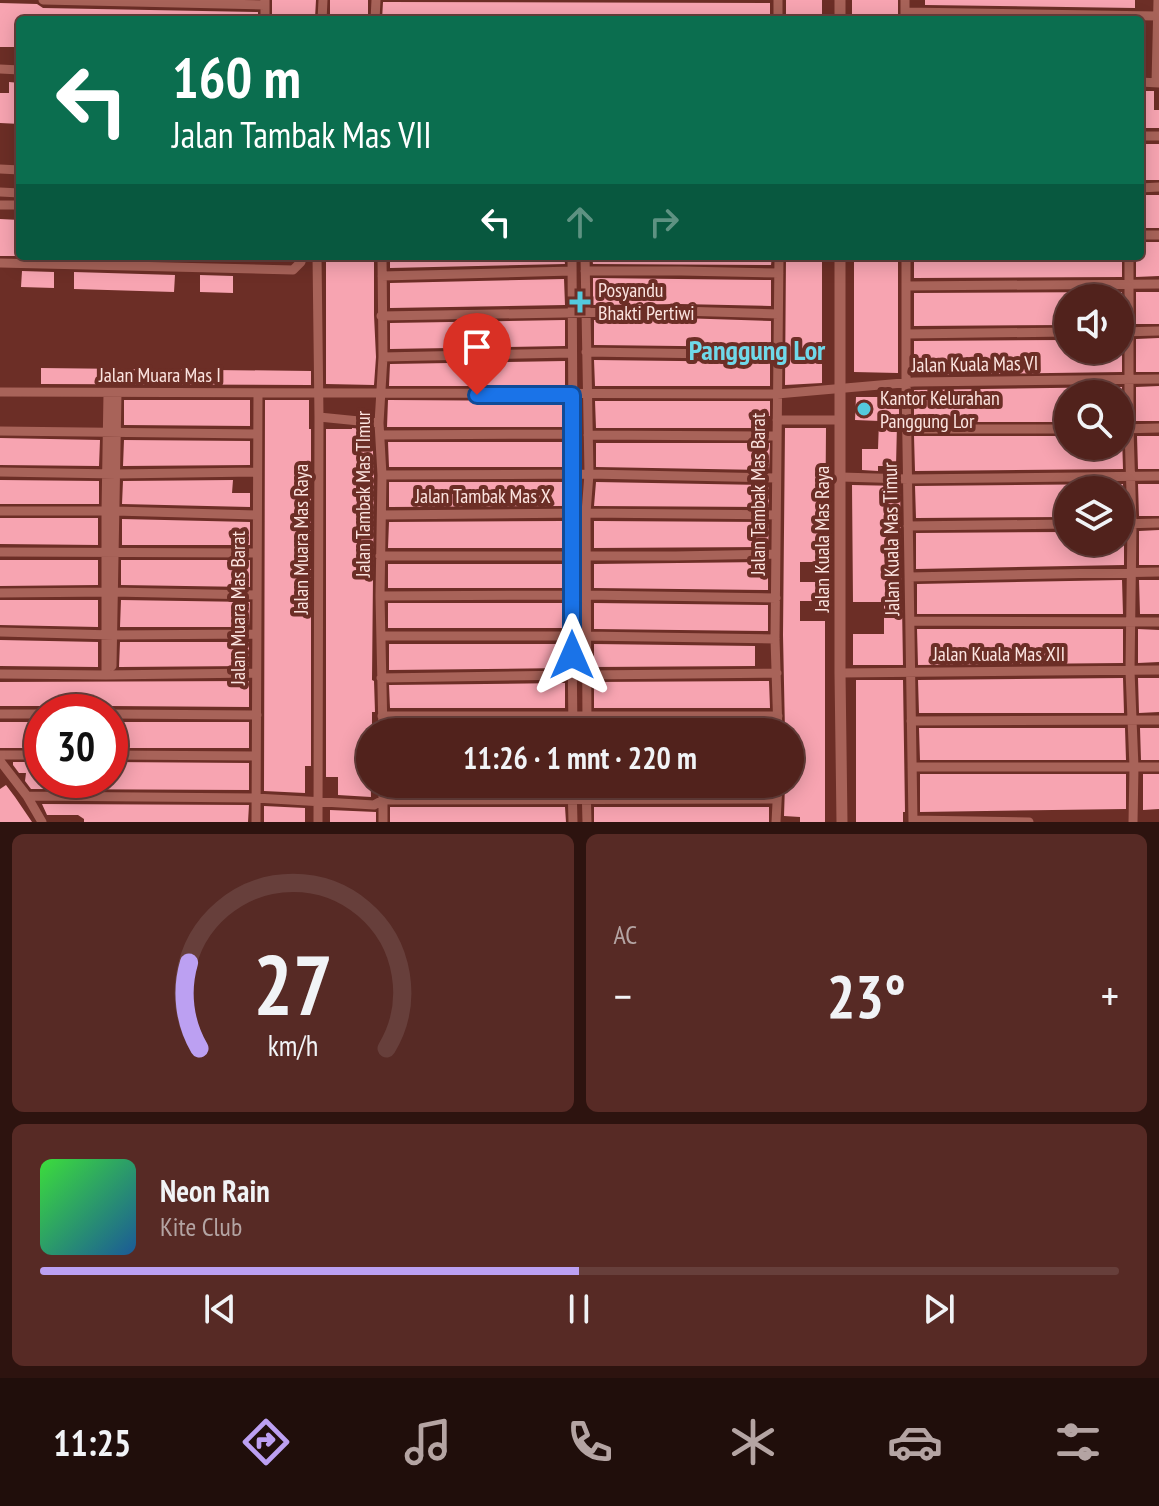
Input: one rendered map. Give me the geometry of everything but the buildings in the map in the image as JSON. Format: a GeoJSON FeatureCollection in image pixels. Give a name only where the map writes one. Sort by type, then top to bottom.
{"type":"FeatureCollection","features":[{"type":"Feature","properties":{"kind":"street"},"geometry":{"type":"LineString","coordinates":[[43,0],[265,2]]}},
{"type":"Feature","properties":{"kind":"street"},"geometry":{"type":"LineString","coordinates":[[905,0],[905,16],[1157,16]]}},
{"type":"Feature","properties":{"kind":"street"},"geometry":{"type":"LineString","coordinates":[[1158,0],[1158,83]]}},
{"type":"Feature","properties":{"kind":"street"},"geometry":{"type":"LineString","coordinates":[[0,263],[293,270],[301,260]]}},
{"type":"Feature","properties":{"kind":"street","name":"Jalan Muara Mas Raya"},"geometry":{"type":"LineString","coordinates":[[317,260],[318,822]]}},
{"type":"Feature","properties":{"kind":"street","name":"Jalan Tambak Mas TImur"},"geometry":{"type":"LineString","coordinates":[[382,260],[383,357],[379,423],[382,475],[382,716]]}},
{"type":"Feature","properties":{"kind":"street"},"geometry":{"type":"LineString","coordinates":[[572,260],[573,717]]}},
{"type":"Feature","properties":{"kind":"street"},"geometry":{"type":"LineString","coordinates":[[585,260],[589,474],[586,513],[587,717]]}},
{"type":"Feature","properties":{"kind":"street","name":"Jalan Tambak Mas Barat"},"geometry":{"type":"LineString","coordinates":[[778,716],[775,639],[779,260]]}},
{"type":"Feature","properties":{"kind":"street","name":"Jalan Kuala Mas Raya"},"geometry":{"type":"LineString","coordinates":[[840,260],[842,822]]}},
{"type":"Feature","properties":{"kind":"street","name":"Jalan Kuala Mas Timur"},"geometry":{"type":"LineString","coordinates":[[906,260],[913,821]]}},
{"type":"Feature","properties":{"kind":"street"},"geometry":{"type":"LineString","coordinates":[[1129,260],[1129,284]]}},
{"type":"Feature","properties":{"kind":"street"},"geometry":{"type":"LineString","coordinates":[[382,276],[572,271]]}},
{"type":"Feature","properties":{"kind":"street"},"geometry":{"type":"LineString","coordinates":[[585,271],[779,273]]}},
{"type":"Feature","properties":{"kind":"street"},"geometry":{"type":"LineString","coordinates":[[1134,285],[1159,284]]}},
{"type":"Feature","properties":{"kind":"street"},"geometry":{"type":"LineString","coordinates":[[907,286],[1054,285]]}},
{"type":"Feature","properties":{"kind":"street"},"geometry":{"type":"LineString","coordinates":[[381,316],[680,311],[778,314]]}},
{"type":"Feature","properties":{"kind":"street"},"geometry":{"type":"LineString","coordinates":[[1134,332],[1159,331]]}},
{"type":"Feature","properties":{"kind":"street"},"geometry":{"type":"LineString","coordinates":[[907,334],[1054,332]]}},
{"type":"Feature","properties":{"kind":"street"},"geometry":{"type":"LineString","coordinates":[[586,352],[777,355]]}},
{"type":"Feature","properties":{"kind":"street"},"geometry":{"type":"LineString","coordinates":[[383,357],[572,353]]}},
{"type":"Feature","properties":{"kind":"street"},"geometry":{"type":"LineString","coordinates":[[1128,364],[1130,380]]}},
{"type":"Feature","properties":{"kind":"street","name":"Jalan Kuala Mas VI"},"geometry":{"type":"LineString","coordinates":[[1130,380],[1159,379]]}},
{"type":"Feature","properties":{"kind":"street","name":"Jalan Kuala Mas VI"},"geometry":{"type":"LineString","coordinates":[[587,395],[777,394],[906,383],[1054,381]]}},
{"type":"Feature","properties":{"kind":"street","name":"Jalan Muara Mas I"},"geometry":{"type":"LineString","coordinates":[[0,392],[587,395]]}},
{"type":"Feature","properties":{"kind":"street"},"geometry":{"type":"LineString","coordinates":[[109,675],[112,393]]}},
{"type":"Feature","properties":{"kind":"street","name":"Jalan Muara Mas Barat"},"geometry":{"type":"LineString","coordinates":[[256,822],[258,394]]}},
{"type":"Feature","properties":{"kind":"street"},"geometry":{"type":"LineString","coordinates":[[319,417],[379,423]]}},
{"type":"Feature","properties":{"kind":"street"},"geometry":{"type":"LineString","coordinates":[[777,420],[840,420]]}},
{"type":"Feature","properties":{"kind":"street"},"geometry":{"type":"LineString","coordinates":[[1134,429],[1159,428]]}},
{"type":"Feature","properties":{"kind":"street"},"geometry":{"type":"LineString","coordinates":[[907,429],[1054,429]]}},
{"type":"Feature","properties":{"kind":"street"},"geometry":{"type":"LineString","coordinates":[[0,431],[257,434]]}},
{"type":"Feature","properties":{"kind":"street"},"geometry":{"type":"LineString","coordinates":[[380,435],[573,434]]}},
{"type":"Feature","properties":{"kind":"street"},"geometry":{"type":"LineString","coordinates":[[588,435],[777,436]]}},
{"type":"Feature","properties":{"kind":"street"},"geometry":{"type":"LineString","coordinates":[[0,472],[257,472]]}},
{"type":"Feature","properties":{"kind":"street"},"geometry":{"type":"LineString","coordinates":[[382,475],[589,474],[776,478]]}},
{"type":"Feature","properties":{"kind":"street"},"geometry":{"type":"LineString","coordinates":[[1134,477],[1159,476]]}},
{"type":"Feature","properties":{"kind":"street"},"geometry":{"type":"LineString","coordinates":[[841,477],[1054,478]]}},
{"type":"Feature","properties":{"kind":"street"},"geometry":{"type":"LineString","coordinates":[[0,511],[256,515]]}},
{"type":"Feature","properties":{"kind":"street","name":"Jalan Tambak Mas X"},"geometry":{"type":"LineString","coordinates":[[382,515],[776,515]]}},
{"type":"Feature","properties":{"kind":"street"},"geometry":{"type":"LineString","coordinates":[[1134,524],[1159,523]]}},
{"type":"Feature","properties":{"kind":"street"},"geometry":{"type":"LineString","coordinates":[[908,526],[1054,524]]}},
{"type":"Feature","properties":{"kind":"street"},"geometry":{"type":"LineString","coordinates":[[0,552],[256,553]]}},
{"type":"Feature","properties":{"kind":"street"},"geometry":{"type":"LineString","coordinates":[[380,556],[776,554]]}},
{"type":"Feature","properties":{"kind":"street"},"geometry":{"type":"LineString","coordinates":[[1131,556],[1133,822]]}},
{"type":"Feature","properties":{"kind":"street"},"geometry":{"type":"LineString","coordinates":[[909,577],[1159,572]]}},
{"type":"Feature","properties":{"kind":"street"},"geometry":{"type":"LineString","coordinates":[[0,593],[256,595]]}},
{"type":"Feature","properties":{"kind":"street"},"geometry":{"type":"LineString","coordinates":[[380,596],[572,595]]}},
{"type":"Feature","properties":{"kind":"street"},"geometry":{"type":"LineString","coordinates":[[586,595],[776,598]]}},
{"type":"Feature","properties":{"kind":"street"},"geometry":{"type":"LineString","coordinates":[[910,621],[1159,622]]}},
{"type":"Feature","properties":{"kind":"street"},"geometry":{"type":"LineString","coordinates":[[0,632],[256,634]]}},
{"type":"Feature","properties":{"kind":"street"},"geometry":{"type":"LineString","coordinates":[[381,636],[775,639]]}},
{"type":"Feature","properties":{"kind":"street","name":"Jalan Kuala Mas XII"},"geometry":{"type":"LineString","coordinates":[[840,673],[1159,670]]}},
{"type":"Feature","properties":{"kind":"street"},"geometry":{"type":"LineString","coordinates":[[0,674],[256,673]]}},
{"type":"Feature","properties":{"kind":"street"},"geometry":{"type":"LineString","coordinates":[[586,675],[777,673]]}},
{"type":"Feature","properties":{"kind":"street"},"geometry":{"type":"LineString","coordinates":[[381,678],[572,675]]}},
{"type":"Feature","properties":{"kind":"street"},"geometry":{"type":"LineString","coordinates":[[0,714],[24,714]]}},
{"type":"Feature","properties":{"kind":"street"},"geometry":{"type":"LineString","coordinates":[[128,714],[257,715]]}},
{"type":"Feature","properties":{"kind":"street"},"geometry":{"type":"LineString","coordinates":[[382,716],[778,716]]}},
{"type":"Feature","properties":{"kind":"street"},"geometry":{"type":"LineString","coordinates":[[911,721],[1159,720]]}},
{"type":"Feature","properties":{"kind":"street"},"geometry":{"type":"LineString","coordinates":[[128,755],[256,756]]}},
{"type":"Feature","properties":{"kind":"street"},"geometry":{"type":"LineString","coordinates":[[0,758],[24,756]]}},
{"type":"Feature","properties":{"kind":"street"},"geometry":{"type":"LineString","coordinates":[[0,758],[24,792]]}},
{"type":"Feature","properties":{"kind":"street"},"geometry":{"type":"LineString","coordinates":[[912,767],[1159,767]]}},
{"type":"Feature","properties":{"kind":"street"},"geometry":{"type":"LineString","coordinates":[[128,797],[256,798],[374,805],[383,800],[777,799],[776,822]]}},
{"type":"Feature","properties":{"kind":"street"},"geometry":{"type":"LineString","coordinates":[[28,798],[42,822]]}},
{"type":"Feature","properties":{"kind":"street"},"geometry":{"type":"LineString","coordinates":[[572,799],[573,822]]}},
{"type":"Feature","properties":{"kind":"street"},"geometry":{"type":"LineString","coordinates":[[586,799],[587,822]]}},
{"type":"Feature","properties":{"kind":"street"},"geometry":{"type":"LineString","coordinates":[[383,800],[383,822]]}},
{"type":"Feature","properties":{"kind":"street"},"geometry":{"type":"LineString","coordinates":[[913,821],[1029,822]]}},
{"type":"Feature","properties":{"kind":"place","name":"Posyandu Bhakti Pertiwi"},"geometry":{"type":"Point","coordinates":[580,302]}},
{"type":"Feature","properties":{"kind":"place","name":"Kantor Kelurahan Panggung Lor"},"geometry":{"type":"Point","coordinates":[864,409]}},
{"type":"Feature","properties":{"kind":"district","name":"Panggung Lor"},"geometry":{"type":"Point","coordinates":[757,350]}},
{"type":"Feature","properties":{"kind":"route"},"geometry":{"type":"LineString","coordinates":[[477,395],[572,395],[572,655]]}}]}
